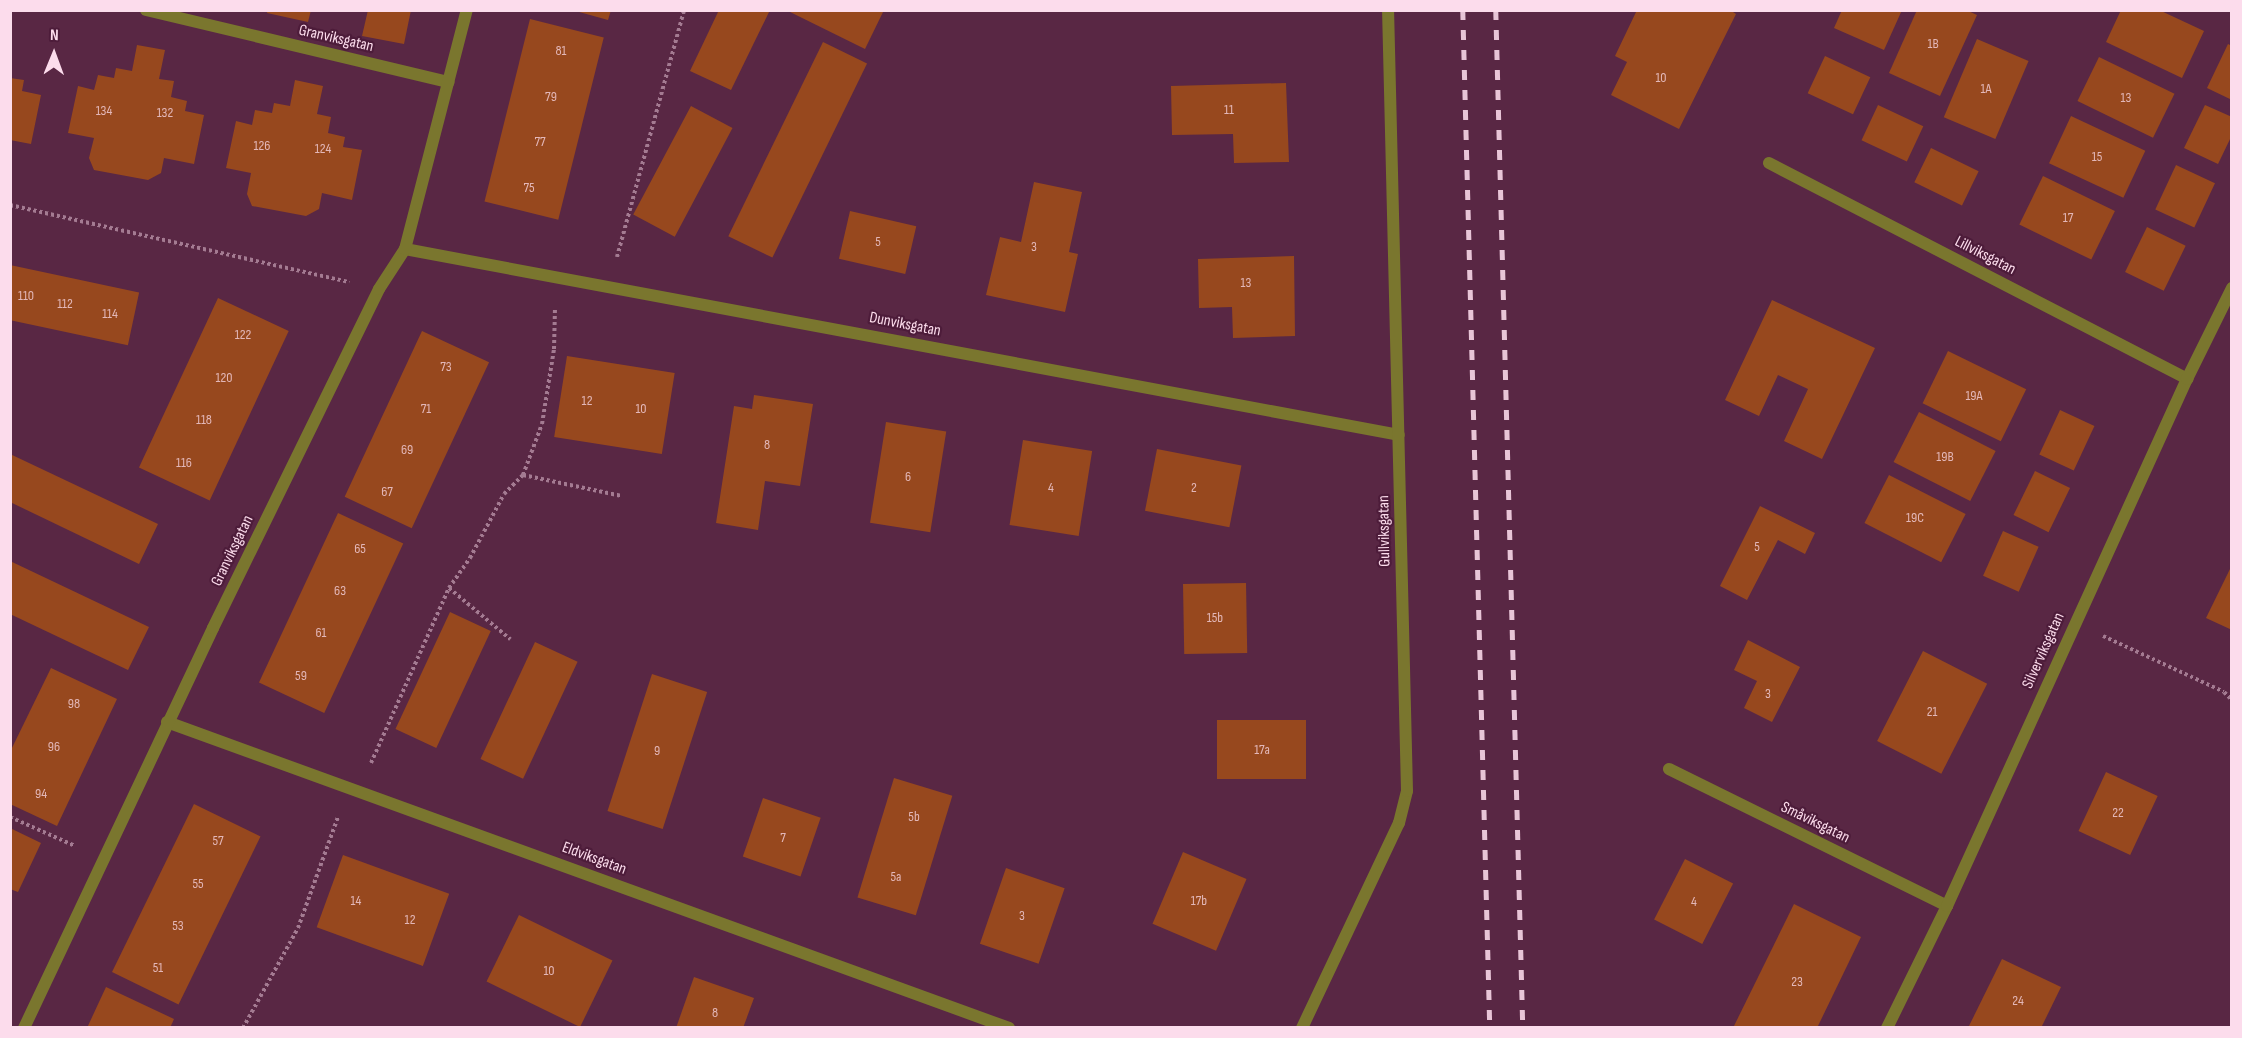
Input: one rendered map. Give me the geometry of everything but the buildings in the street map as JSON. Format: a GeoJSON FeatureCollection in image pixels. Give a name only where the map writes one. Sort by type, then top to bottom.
{"type":"FeatureCollection","features":[{"type":"Feature","properties":{"kind":"street","name":"Granviksgatan"},"geometry":{"type":"LineString","coordinates":[[146,10],[449,82]]}},
{"type":"Feature","properties":{"kind":"street","name":"Granviksgatan"},"geometry":{"type":"LineString","coordinates":[[24,1028],[167,722],[379,289],[405,249],[467,10]]}},
{"type":"Feature","properties":{"kind":"street","name":"Gullviksgatan"},"geometry":{"type":"LineString","coordinates":[[1302,1028],[1399,823],[1407,791],[1388,10]]}},
{"type":"Feature","properties":{"kind":"street","name":"Lillviksgatan"},"geometry":{"type":"LineString","coordinates":[[1769,163],[2187,379]]}},
{"type":"Feature","properties":{"kind":"street","name":"Dunviksgatan"},"geometry":{"type":"LineString","coordinates":[[405,249],[1399,435]]}},
{"type":"Feature","properties":{"kind":"street","name":"Silverviksgatan"},"geometry":{"type":"LineString","coordinates":[[1887,1028],[1947,906],[2187,379],[2232,288]]}},
{"type":"Feature","properties":{"kind":"street","name":"Eldviksgatan"},"geometry":{"type":"LineString","coordinates":[[167,722],[1008,1028]]}},
{"type":"Feature","properties":{"kind":"street","name":"Småviksgatan"},"geometry":{"type":"LineString","coordinates":[[1669,769],[1947,906]]}},
{"type":"Feature","properties":{"kind":"path"},"geometry":{"type":"LineString","coordinates":[[609,286],[684,10]]}},
{"type":"Feature","properties":{"kind":"path"},"geometry":{"type":"LineString","coordinates":[[10,205],[379,289]]}},
{"type":"Feature","properties":{"kind":"path"},"geometry":{"type":"LineString","coordinates":[[243,1028],[298,928],[353,790],[449,588],[470,558],[504,494],[523,475],[543,413],[554,350],[556,277]]}},
{"type":"Feature","properties":{"kind":"path"},"geometry":{"type":"LineString","coordinates":[[523,475],[622,496]]}},
{"type":"Feature","properties":{"kind":"path"},"geometry":{"type":"LineString","coordinates":[[449,588],[510,639]]}},
{"type":"Feature","properties":{"kind":"path"},"geometry":{"type":"LineString","coordinates":[[2075,622],[2224,692],[2232,700]]}},
{"type":"Feature","properties":{"kind":"path"},"geometry":{"type":"LineString","coordinates":[[10,817],[104,859]]}},
{"type":"Feature","properties":{"kind":"railway"},"geometry":{"type":"LineString","coordinates":[[1463,10],[1490,1028]]}},
{"type":"Feature","properties":{"kind":"railway"},"geometry":{"type":"LineString","coordinates":[[1496,10],[1523,1028]]}}]}
